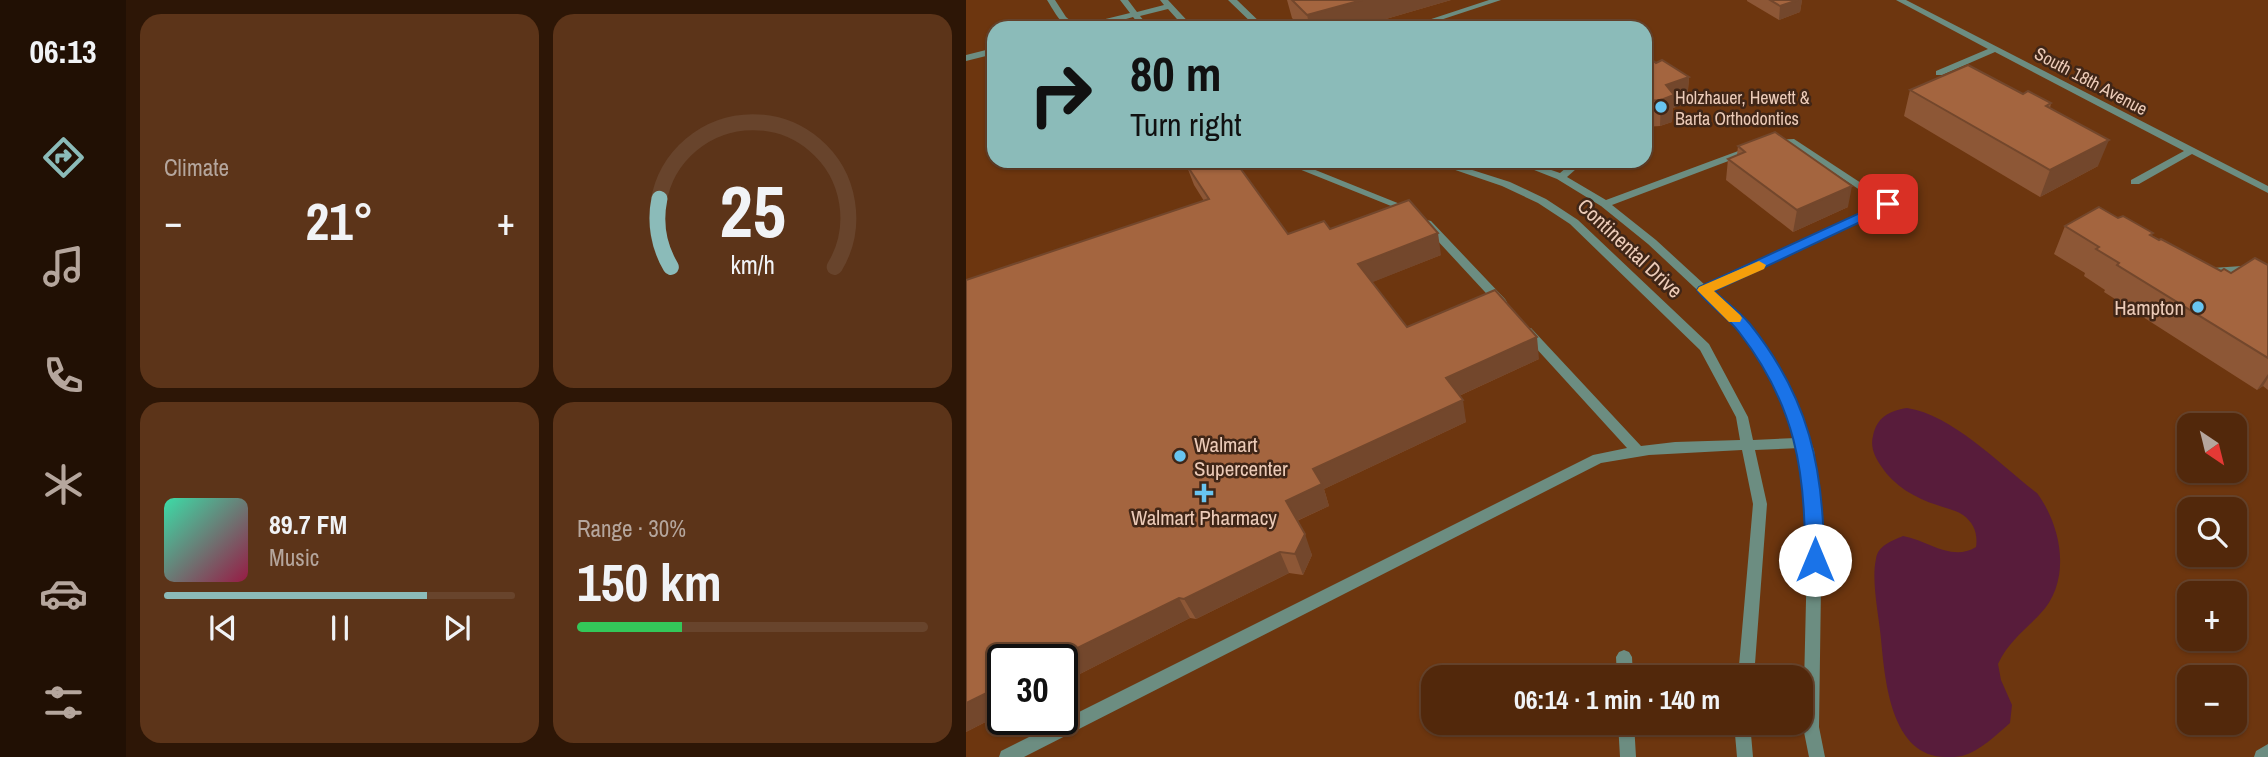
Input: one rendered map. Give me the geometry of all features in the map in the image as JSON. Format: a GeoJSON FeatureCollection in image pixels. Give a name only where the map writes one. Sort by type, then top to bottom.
{"type":"FeatureCollection","features":[{"type":"Feature","properties":{"kind":"street"},"geometry":{"type":"LineString","coordinates":[[1051,0],[1066,21]]}},
{"type":"Feature","properties":{"kind":"street"},"geometry":{"type":"LineString","coordinates":[[1124,0],[1140,21]]}},
{"type":"Feature","properties":{"kind":"street"},"geometry":{"type":"LineString","coordinates":[[1232,0],[1254,21]]}},
{"type":"Feature","properties":{"kind":"street"},"geometry":{"type":"LineString","coordinates":[[1430,21],[1497,0]]}},
{"type":"Feature","properties":{"kind":"street","name":"South 18th Avenue"},"geometry":{"type":"LineString","coordinates":[[1900,0],[2266,188]]}},
{"type":"Feature","properties":{"kind":"street"},"geometry":{"type":"LineString","coordinates":[[1106,21],[1167,3],[1184,21]]}},
{"type":"Feature","properties":{"kind":"street"},"geometry":{"type":"LineString","coordinates":[[1939,73],[1995,49]]}},
{"type":"Feature","properties":{"kind":"street"},"geometry":{"type":"LineString","coordinates":[[966,58],[987,53]]}},
{"type":"Feature","properties":{"kind":"street"},"geometry":{"type":"LineString","coordinates":[[1605,204],[1768,143],[1794,142],[1888,204],[1704,290]]}},
{"type":"Feature","properties":{"kind":"street"},"geometry":{"type":"LineString","coordinates":[[2135,182],[2191,151]]}},
{"type":"Feature","properties":{"kind":"street"},"geometry":{"type":"LineString","coordinates":[[1302,168],[1413,211],[1508,310]]}},
{"type":"Feature","properties":{"kind":"street","name":"Continental Drive"},"geometry":{"type":"LineString","coordinates":[[1456,168],[1506,184],[1542,201],[1574,222],[1705,347],[1742,417],[1760,504],[1747,665]]}},
{"type":"Feature","properties":{"kind":"street","name":"Continental Drive"},"geometry":{"type":"LineString","coordinates":[[1536,168],[1561,177],[1605,204],[1651,242],[1744,327],[1787,394],[1804,443],[1815,516],[1811,727],[1817,757]]}},
{"type":"Feature","properties":{"kind":"street"},"geometry":{"type":"LineString","coordinates":[[1561,177],[1572,168]]}},
{"type":"Feature","properties":{"kind":"street"},"geometry":{"type":"LineString","coordinates":[[2224,284],[2208,273],[2242,270],[2268,281]]}},
{"type":"Feature","properties":{"kind":"street"},"geometry":{"type":"LineString","coordinates":[[1517,320],[1636,449]]}},
{"type":"Feature","properties":{"kind":"street"},"geometry":{"type":"LineString","coordinates":[[1007,757],[1598,459],[1636,449],[1686,445],[1748,447],[1804,443]]}},
{"type":"Feature","properties":{"kind":"street"},"geometry":{"type":"LineString","coordinates":[[1624,657],[1624,665]]}},
{"type":"Feature","properties":{"kind":"street"},"geometry":{"type":"LineString","coordinates":[[1627,735],[1628,757]]}},
{"type":"Feature","properties":{"kind":"street"},"geometry":{"type":"LineString","coordinates":[[1743,735],[1745,757]]}},
{"type":"Feature","properties":{"kind":"street"},"geometry":{"type":"LineString","coordinates":[[2262,757],[2268,752]]}},
{"type":"Feature","properties":{"kind":"shaded area"},"geometry":{"type":"Polygon","coordinates":[[[1907,408],[1942,420],[1959,431],[2037,493],[2053,522],[2060,554],[2057,586],[2050,601],[2011,643],[1998,664],[2001,680],[2012,705],[2010,723],[1981,747],[1960,756],[1928,754],[1913,744],[1902,731],[1894,714],[1885,675],[1874,578],[1877,554],[1886,544],[1903,536],[1949,551],[1967,551],[1976,547],[1976,533],[1967,518],[1913,495],[1892,480],[1877,459],[1872,444],[1877,424],[1889,413],[1907,408]]]}},
{"type":"Feature","properties":{"kind":"building"},"geometry":{"type":"Polygon","coordinates":[[[1292,0],[1362,0],[1307,15],[1292,0]]]}},
{"type":"Feature","properties":{"kind":"building"},"geometry":{"type":"Polygon","coordinates":[[[1770,0],[1798,0],[1780,6],[1770,0]]]}},
{"type":"Feature","properties":{"kind":"building"},"geometry":{"type":"Polygon","coordinates":[[[1652,60],[1656,63],[1662,60],[1689,77],[1666,85],[1674,95],[1652,101],[1652,60]]]}},
{"type":"Feature","properties":{"kind":"building"},"geometry":{"type":"Polygon","coordinates":[[[1968,65],[2023,94],[2028,91],[2051,103],[2046,106],[2109,140],[2050,170],[1910,90],[1968,65]]]}},
{"type":"Feature","properties":{"kind":"building"},"geometry":{"type":"Polygon","coordinates":[[[1775,132],[1852,186],[1797,210],[1728,159],[1745,152],[1738,146],[1775,132]]]}},
{"type":"Feature","properties":{"kind":"building","name":"Walmart Supercenter"},"geometry":{"type":"Polygon","coordinates":[[[1189,168],[1240,168],[1288,234],[1324,221],[1330,229],[1409,200],[1438,233],[1358,264],[1407,327],[1495,290],[1537,337],[1446,378],[1463,400],[1313,469],[1322,484],[1286,501],[1305,534],[1295,554],[1280,552],[1078,648],[1078,644],[987,644],[987,693],[966,703],[966,280],[1209,199],[1189,168]]]}},
{"type":"Feature","properties":{"kind":"building"},"geometry":{"type":"Polygon","coordinates":[[[2099,207],[2118,218],[2123,216],[2153,233],[2150,235],[2221,271],[2224,269],[2231,273],[2255,258],[2268,265],[2268,358],[2117,265],[2119,263],[2096,249],[2099,247],[2065,226],[2099,207]]]}},
{"type":"Feature","properties":{"kind":"slow traffic"},"geometry":{"type":"LineString","coordinates":[[1735,318],[1704,290],[1759,265]]}},
{"type":"Feature","properties":{"kind":"place","name":"Holzhauer, Hewett & Barta Orthodontics"},"geometry":{"type":"Point","coordinates":[1661,107]}},
{"type":"Feature","properties":{"kind":"place","name":"Hampton"},"geometry":{"type":"Point","coordinates":[2198,307]}},
{"type":"Feature","properties":{"kind":"place","name":"Walmart Supercenter"},"geometry":{"type":"Point","coordinates":[1180,456]}},
{"type":"Feature","properties":{"kind":"place","name":"Walmart Pharmacy"},"geometry":{"type":"Point","coordinates":[1204,493]}},
{"type":"Feature","properties":{"kind":"route"},"geometry":{"type":"LineString","coordinates":[[1815,560],[1815,516],[1807,450],[1787,394],[1744,327],[1704,290],[1888,204]]}}]}
